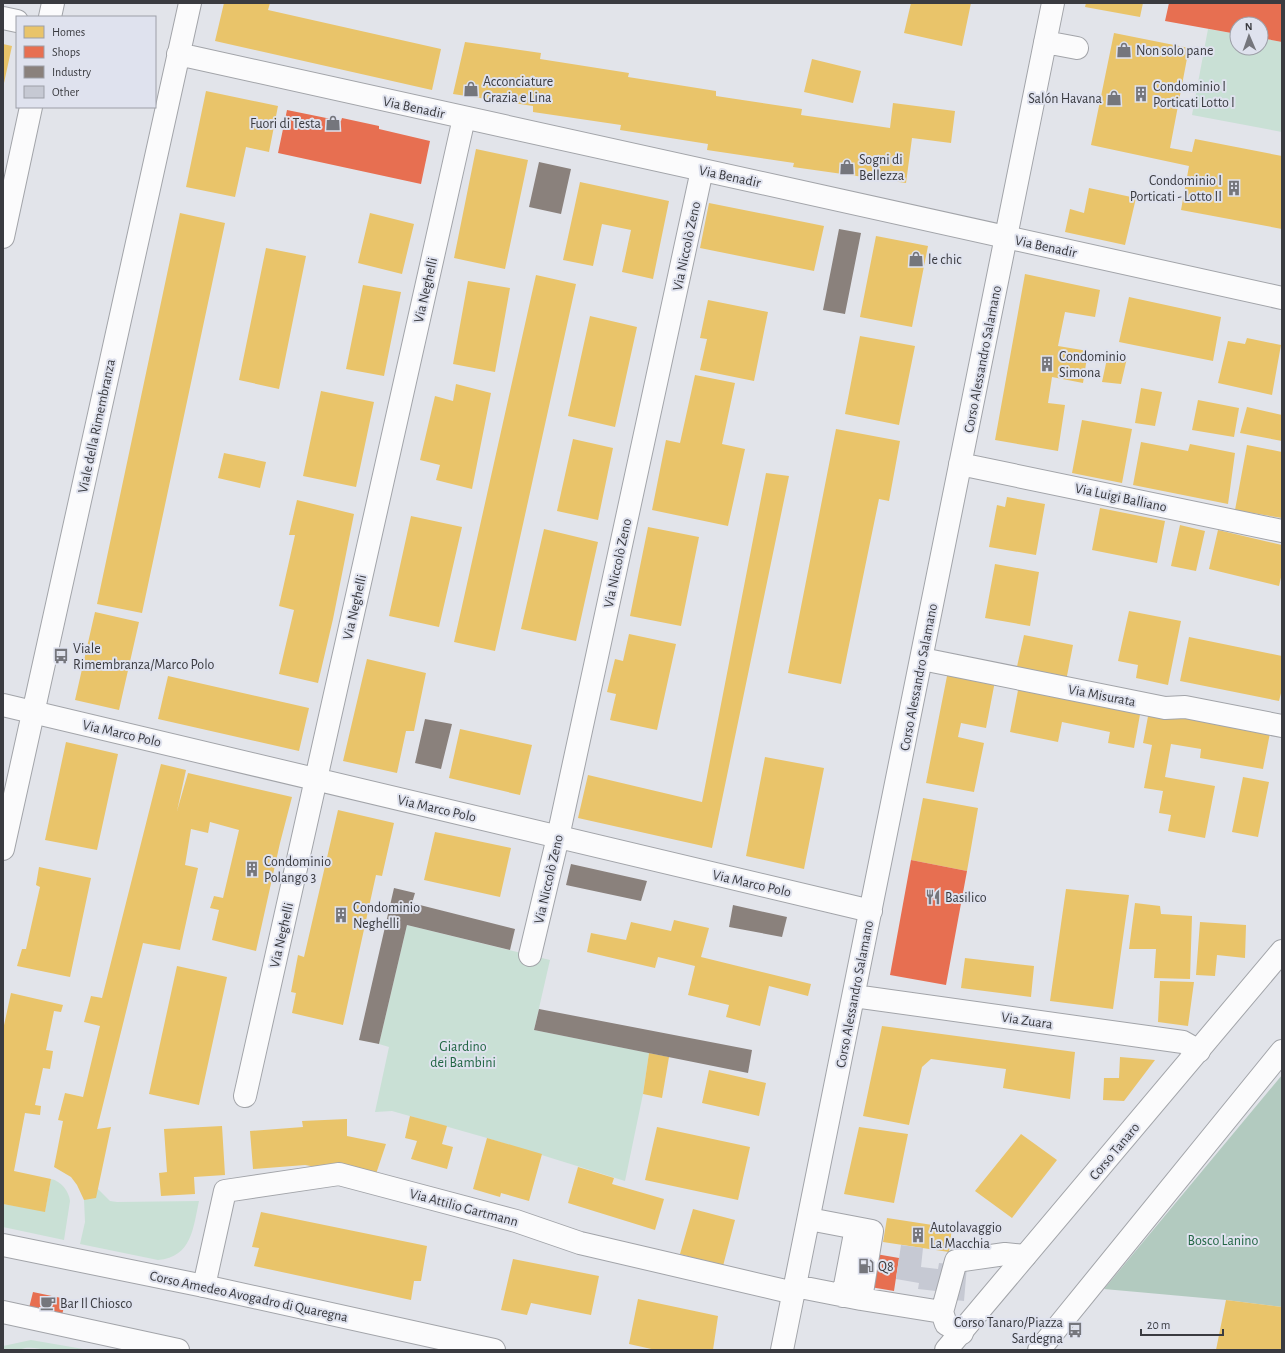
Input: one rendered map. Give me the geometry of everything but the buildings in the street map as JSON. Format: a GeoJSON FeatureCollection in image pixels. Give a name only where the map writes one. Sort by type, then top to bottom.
{"type":"FeatureCollection","features":[{"type":"Feature","properties":{"kind":"street"},"geometry":{"type":"LineString","coordinates":[[50,16],[53,3]]}},
{"type":"Feature","properties":{"kind":"street","name":"Viale della Rimembranza"},"geometry":{"type":"LineString","coordinates":[[3,849],[190,3]]}},
{"type":"Feature","properties":{"kind":"street","name":"Corso Alessandro Salamano"},"geometry":{"type":"LineString","coordinates":[[782,1350],[1053,3]]}},
{"type":"Feature","properties":{"kind":"street"},"geometry":{"type":"LineString","coordinates":[[3,18],[16,21]]}},
{"type":"Feature","properties":{"kind":"street"},"geometry":{"type":"LineString","coordinates":[[1045,42],[1077,48]]}},
{"type":"Feature","properties":{"kind":"street","name":"Via Benadir"},"geometry":{"type":"LineString","coordinates":[[178,54],[1282,298]]}},
{"type":"Feature","properties":{"kind":"street"},"geometry":{"type":"LineString","coordinates":[[3,237],[31,108]]}},
{"type":"Feature","properties":{"kind":"street","name":"Via Neghelli"},"geometry":{"type":"LineString","coordinates":[[245,1096],[464,118]]}},
{"type":"Feature","properties":{"kind":"street","name":"Via Niccolò Zeno"},"geometry":{"type":"LineString","coordinates":[[530,955],[558,837],[702,170]]}},
{"type":"Feature","properties":{"kind":"street","name":"Via Luigi Balliano"},"geometry":{"type":"LineString","coordinates":[[960,464],[1282,531]]}},
{"type":"Feature","properties":{"kind":"street","name":"Via Misurata"},"geometry":{"type":"LineString","coordinates":[[922,659],[1165,708],[1185,707],[1282,726]]}},
{"type":"Feature","properties":{"kind":"street","name":"Via Marco Polo"},"geometry":{"type":"LineString","coordinates":[[3,705],[871,911]]}},
{"type":"Feature","properties":{"kind":"street","name":"Corso Tanaro"},"geometry":{"type":"LineString","coordinates":[[946,1350],[1282,951]]}},
{"type":"Feature","properties":{"kind":"street","name":"Via Zuara"},"geometry":{"type":"LineString","coordinates":[[854,996],[1183,1042],[1199,1051]]}},
{"type":"Feature","properties":{"kind":"street"},"geometry":{"type":"LineString","coordinates":[[1039,1350],[1282,1051]]}},
{"type":"Feature","properties":{"kind":"street","name":"Via Attilio Gartmann"},"geometry":{"type":"LineString","coordinates":[[204,1286],[225,1191],[339,1174],[516,1221],[580,1243],[794,1290]]}},
{"type":"Feature","properties":{"kind":"street"},"geometry":{"type":"LineString","coordinates":[[809,1219],[872,1231],[852,1297]]}},
{"type":"Feature","properties":{"kind":"street","name":"Corso Amedeo Avogadro di Quaregna"},"geometry":{"type":"LineString","coordinates":[[3,1245],[204,1286],[494,1350]]}},
{"type":"Feature","properties":{"kind":"street"},"geometry":{"type":"LineString","coordinates":[[962,1332],[946,1324],[942,1312],[956,1261],[1005,1254],[1025,1256]]}},
{"type":"Feature","properties":{"kind":"street"},"geometry":{"type":"LineString","coordinates":[[794,1290],[852,1297],[942,1312]]}},
{"type":"Feature","properties":{"kind":"street"},"geometry":{"type":"LineString","coordinates":[[3,1312],[178,1350]]}},
{"type":"Feature","properties":{"kind":"green space"},"geometry":{"type":"Polygon","coordinates":[[[1208,29],[1229,33],[1229,56],[1269,56],[1269,40],[1282,42],[1282,132],[1192,115],[1208,29]]]}},
{"type":"Feature","properties":{"kind":"green space","name":"Giardino dei Bambini"},"geometry":{"type":"Polygon","coordinates":[[[407,925],[550,960],[534,1030],[649,1053],[643,1094],[625,1181],[487,1138],[392,1111],[375,1112],[389,1047],[379,1044],[407,925]]]}},
{"type":"Feature","properties":{"kind":"green space","name":"Bosco Lanino"},"geometry":{"type":"Polygon","coordinates":[[[1282,1075],[1282,1307],[1226,1300],[1104,1289],[1282,1075]]]}},
{"type":"Feature","properties":{"kind":"green space"},"geometry":{"type":"Polygon","coordinates":[[[51,1179],[61,1184],[66,1190],[70,1201],[64,1240],[3,1227],[3,1204],[45,1211],[51,1179]]]}},
{"type":"Feature","properties":{"kind":"green space"},"geometry":{"type":"Polygon","coordinates":[[[98,1189],[110,1201],[117,1202],[199,1201],[189,1240],[178,1253],[169,1258],[158,1260],[80,1244],[85,1222],[84,1200],[98,1189]]]}},
{"type":"Feature","properties":{"kind":"green space"},"geometry":{"type":"Polygon","coordinates":[[[31,1340],[89,1350],[46,1350],[31,1348],[3,1350],[3,1346],[31,1340]]]}},
{"type":"Feature","properties":{"kind":"place","name":"Non solo pane"},"geometry":{"type":"Point","coordinates":[1124,50]}},
{"type":"Feature","properties":{"kind":"place","name":"Acconciature Grazia e Lina"},"geometry":{"type":"Point","coordinates":[471,89]}},
{"type":"Feature","properties":{"kind":"place","name":"Condominio I Porticati Lotto I"},"geometry":{"type":"Point","coordinates":[1141,94]}},
{"type":"Feature","properties":{"kind":"place","name":"Salón Havana"},"geometry":{"type":"Point","coordinates":[1114,98]}},
{"type":"Feature","properties":{"kind":"place","name":"Fuori di Testa"},"geometry":{"type":"Point","coordinates":[333,123]}},
{"type":"Feature","properties":{"kind":"place","name":"Sogni di Bellezza"},"geometry":{"type":"Point","coordinates":[847,167]}},
{"type":"Feature","properties":{"kind":"place","name":"Condominio I Porticati - Lotto II"},"geometry":{"type":"Point","coordinates":[1234,188]}},
{"type":"Feature","properties":{"kind":"place","name":"le chic"},"geometry":{"type":"Point","coordinates":[916,259]}},
{"type":"Feature","properties":{"kind":"place","name":"Condominio Simona"},"geometry":{"type":"Point","coordinates":[1047,364]}},
{"type":"Feature","properties":{"kind":"place","name":"Viale Rimembranza/Marco Polo"},"geometry":{"type":"Point","coordinates":[61,656]}},
{"type":"Feature","properties":{"kind":"place","name":"Condominio Polango 3"},"geometry":{"type":"Point","coordinates":[252,869]}},
{"type":"Feature","properties":{"kind":"place","name":"Basilico"},"geometry":{"type":"Point","coordinates":[933,897]}},
{"type":"Feature","properties":{"kind":"place","name":"Condominio Neghelli"},"geometry":{"type":"Point","coordinates":[341,915]}},
{"type":"Feature","properties":{"kind":"place","name":"Autolavaggio La Macchia"},"geometry":{"type":"Point","coordinates":[918,1235]}},
{"type":"Feature","properties":{"kind":"place","name":"Q8"},"geometry":{"type":"Point","coordinates":[866,1266]}},
{"type":"Feature","properties":{"kind":"place","name":"Bar Il Chiosco"},"geometry":{"type":"Point","coordinates":[48,1303]}},
{"type":"Feature","properties":{"kind":"place","name":"Corso Tanaro/Piazza Sardegna"},"geometry":{"type":"Point","coordinates":[1075,1330]}}]}
